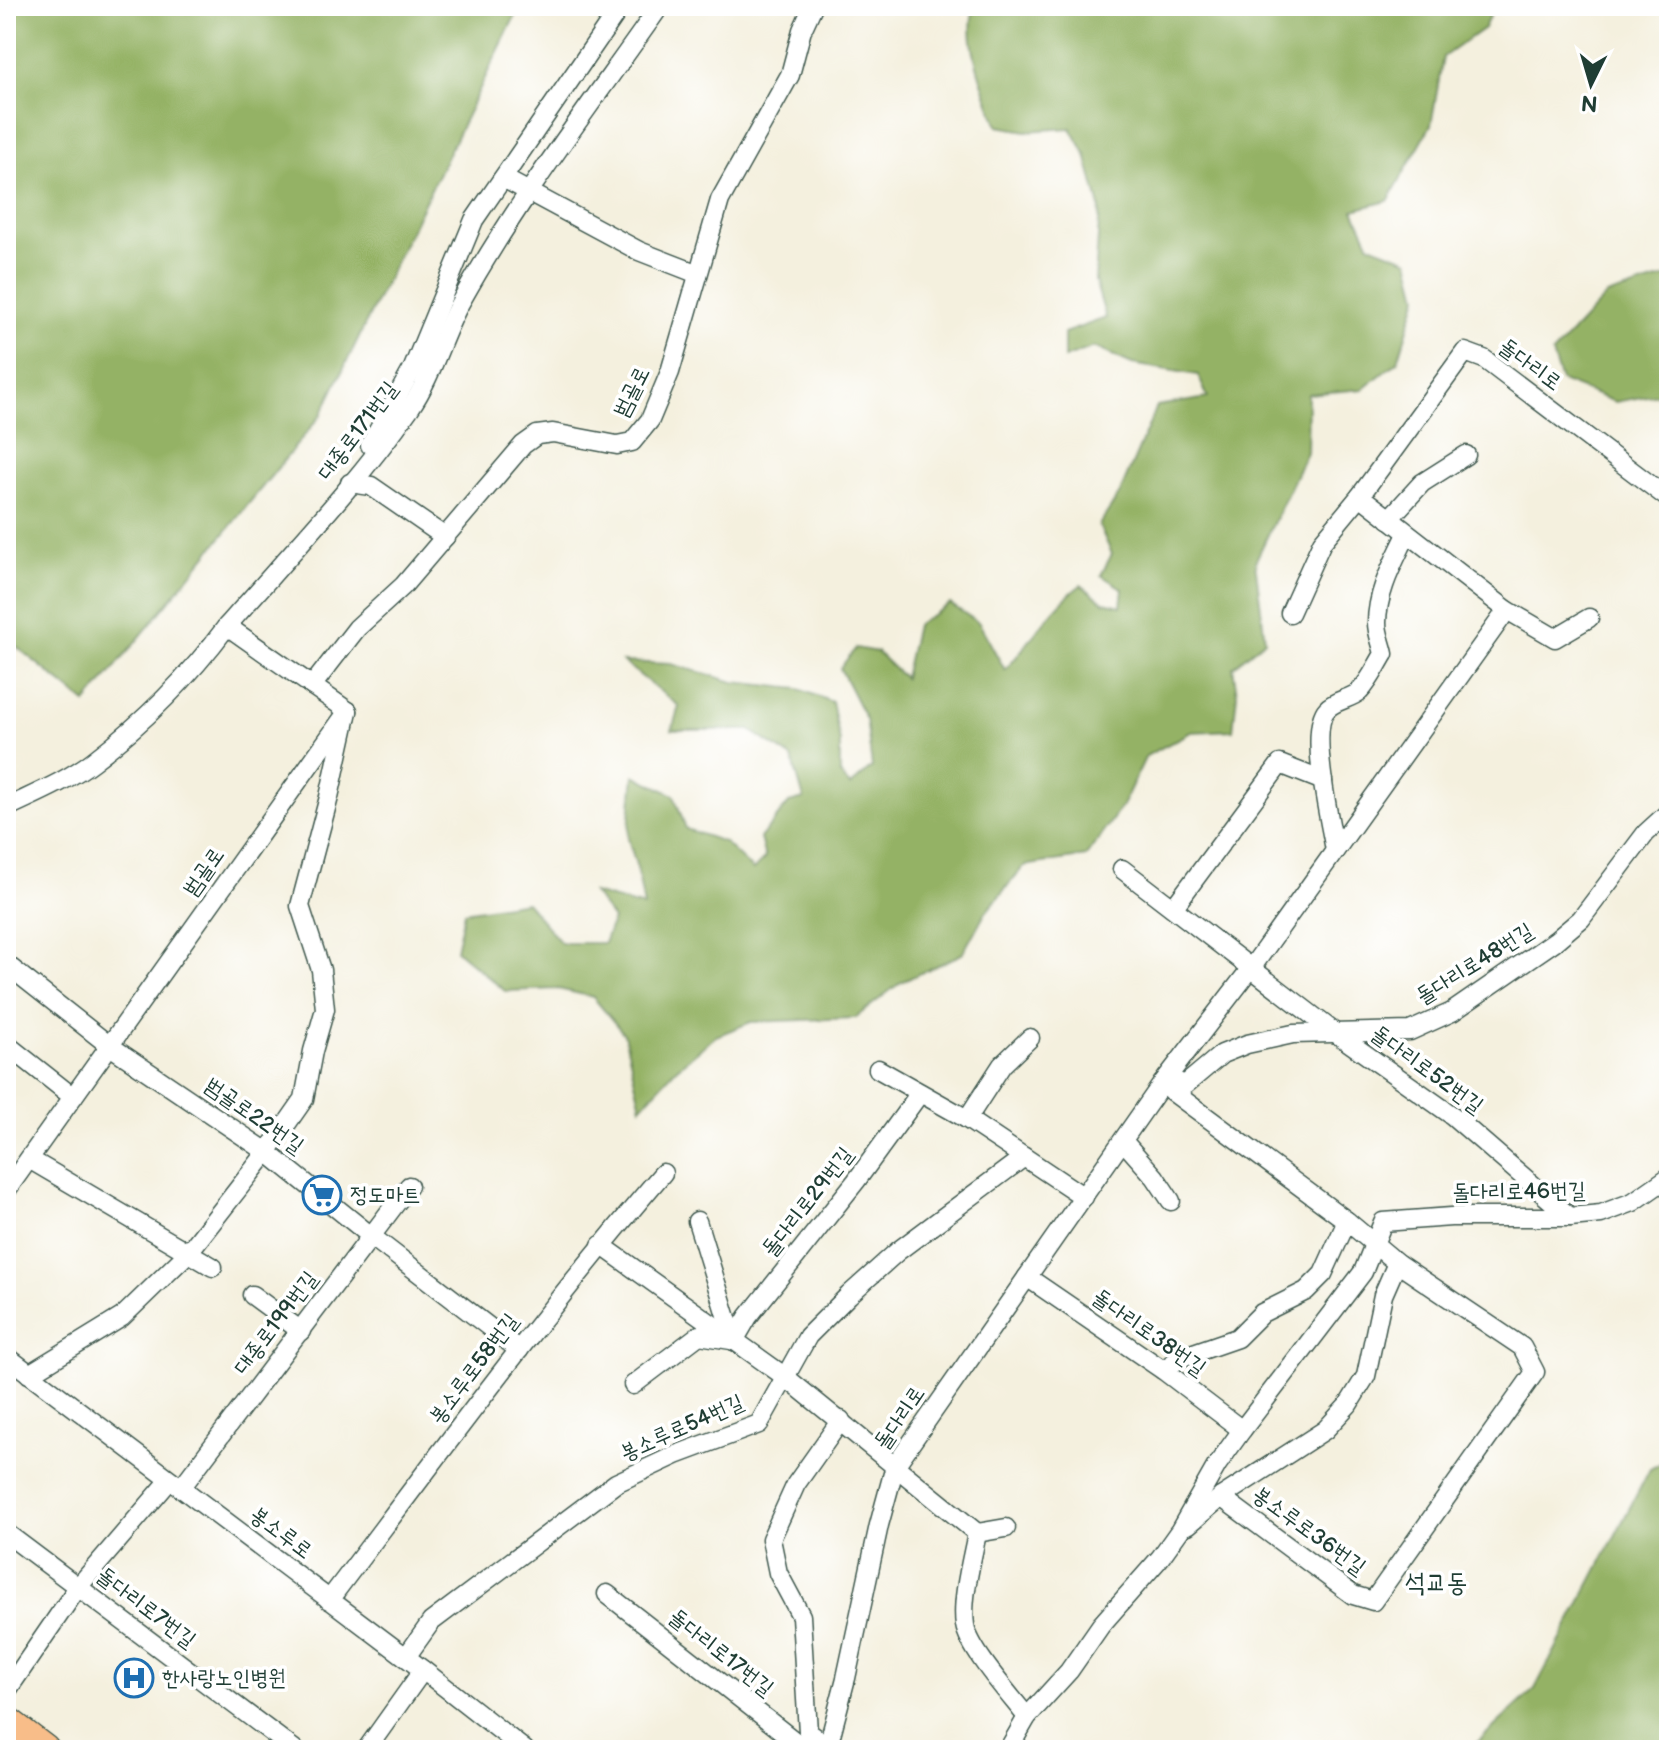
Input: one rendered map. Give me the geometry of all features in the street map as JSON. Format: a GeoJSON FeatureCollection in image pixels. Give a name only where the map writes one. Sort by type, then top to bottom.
{"type":"FeatureCollection","features":[{"type":"Feature","properties":{"kind":"main road"},"geometry":{"type":"LineString","coordinates":[[6,1721],[44,1750]]}},
{"type":"Feature","properties":{"kind":"street"},"geometry":{"type":"LineString","coordinates":[[445,537],[371,486],[350,483],[413,368],[474,220],[621,6]]}},
{"type":"Feature","properties":{"kind":"street","name":"대종로171번길"},"geometry":{"type":"LineString","coordinates":[[6,808],[50,787],[91,762],[156,708],[205,657],[227,626],[350,483],[413,404],[459,304],[529,193],[660,6]]}},
{"type":"Feature","properties":{"kind":"street","name":"범골로"},"geometry":{"type":"LineString","coordinates":[[312,686],[357,628],[403,586],[523,445],[537,435],[553,433],[617,445],[632,442],[641,433],[650,420],[670,372],[720,200],[790,75],[802,30],[813,6]]}},
{"type":"Feature","properties":{"kind":"street"},"geometry":{"type":"LineString","coordinates":[[503,178],[639,251],[698,274]]}},
{"type":"Feature","properties":{"kind":"street","name":"돌다리로"},"geometry":{"type":"LineString","coordinates":[[1290,613],[1322,542],[1360,496],[1465,352],[1484,359],[1669,499]]}},
{"type":"Feature","properties":{"kind":"street"},"geometry":{"type":"LineString","coordinates":[[1389,519],[1422,483],[1466,455]]}},
{"type":"Feature","properties":{"kind":"street"},"geometry":{"type":"LineString","coordinates":[[1360,496],[1507,610],[1555,638],[1589,618]]}},
{"type":"Feature","properties":{"kind":"street"},"geometry":{"type":"LineString","coordinates":[[1335,850],[1323,781],[1322,716],[1329,706],[1361,690],[1384,654],[1377,624],[1380,600],[1407,534]]}},
{"type":"Feature","properties":{"kind":"street","name":"돌다리로"},"geometry":{"type":"LineString","coordinates":[[828,1748],[895,1466],[1164,1081],[1252,967],[1507,610]]}},
{"type":"Feature","properties":{"kind":"street"},"geometry":{"type":"LineString","coordinates":[[29,1374],[122,1317],[188,1253],[304,1099],[325,1009],[321,970],[300,906],[348,711],[227,626]]}},
{"type":"Feature","properties":{"kind":"street","name":"범골로"},"geometry":{"type":"LineString","coordinates":[[6,1191],[348,711]]}},
{"type":"Feature","properties":{"kind":"street"},"geometry":{"type":"LineString","coordinates":[[1174,907],[1280,764],[1323,781]]}},
{"type":"Feature","properties":{"kind":"street","name":"돌다리로48번길"},"geometry":{"type":"LineString","coordinates":[[1164,1081],[1185,1085],[1222,1054],[1247,1044],[1293,1034],[1410,1031],[1452,1012],[1555,941],[1581,919],[1646,833],[1669,812]]}},
{"type":"Feature","properties":{"kind":"street"},"geometry":{"type":"LineString","coordinates":[[1122,869],[1252,967]]}},
{"type":"Feature","properties":{"kind":"street","name":"범골로22번길"},"geometry":{"type":"LineString","coordinates":[[6,964],[110,1046],[267,1152],[519,1350]]}},
{"type":"Feature","properties":{"kind":"street","name":"돌다리로52번길"},"geometry":{"type":"LineString","coordinates":[[1252,967],[1334,1032],[1453,1116],[1570,1217]]}},
{"type":"Feature","properties":{"kind":"street"},"geometry":{"type":"LineString","coordinates":[[967,1119],[1002,1065],[1030,1038]]}},
{"type":"Feature","properties":{"kind":"street"},"geometry":{"type":"LineString","coordinates":[[6,1044],[73,1097]]}},
{"type":"Feature","properties":{"kind":"street"},"geometry":{"type":"LineString","coordinates":[[878,1069],[967,1119],[1084,1197]]}},
{"type":"Feature","properties":{"kind":"street"},"geometry":{"type":"LineString","coordinates":[[1164,1081],[1397,1263]]}},
{"type":"Feature","properties":{"kind":"street","name":"돌다리로29번길"},"geometry":{"type":"LineString","coordinates":[[734,1341],[748,1317],[856,1181],[920,1093]]}},
{"type":"Feature","properties":{"kind":"street"},"geometry":{"type":"LineString","coordinates":[[1124,1142],[1155,1177],[1171,1201]]}},
{"type":"Feature","properties":{"kind":"street","name":"봉소루로54번길"},"geometry":{"type":"LineString","coordinates":[[406,1657],[431,1622],[616,1483],[676,1455],[759,1424],[808,1336],[898,1251],[1024,1157]]}},
{"type":"Feature","properties":{"kind":"street"},"geometry":{"type":"LineString","coordinates":[[29,1159],[213,1267]]}},
{"type":"Feature","properties":{"kind":"street","name":"봉소루로58번길"},"geometry":{"type":"LineString","coordinates":[[329,1600],[601,1245],[663,1173]]}},
{"type":"Feature","properties":{"kind":"street","name":"돌다리로46번길"},"geometry":{"type":"LineString","coordinates":[[1374,1244],[1383,1222],[1451,1217],[1601,1214],[1633,1202],[1669,1177]]}},
{"type":"Feature","properties":{"kind":"street","name":"대종로199번길"},"geometry":{"type":"LineString","coordinates":[[6,1692],[78,1587],[176,1484],[301,1331],[409,1186]]}},
{"type":"Feature","properties":{"kind":"street"},"geometry":{"type":"LineString","coordinates":[[697,1221],[734,1341]]}},
{"type":"Feature","properties":{"kind":"street"},"geometry":{"type":"LineString","coordinates":[[1163,1370],[1182,1357],[1237,1338],[1262,1313],[1306,1291],[1323,1274],[1347,1221]]}},
{"type":"Feature","properties":{"kind":"street"},"geometry":{"type":"LineString","coordinates":[[1008,1750],[1027,1717],[1069,1671],[1101,1625],[1160,1558],[1180,1530],[1217,1465],[1363,1272],[1374,1244]]}},
{"type":"Feature","properties":{"kind":"street"},"geometry":{"type":"LineString","coordinates":[[601,1245],[784,1376],[977,1533],[1006,1528]]}},
{"type":"Feature","properties":{"kind":"street","name":"봉소루로36번길"},"geometry":{"type":"LineString","coordinates":[[1397,1263],[1522,1347],[1535,1372],[1373,1601],[1353,1595],[1221,1497],[1325,1430],[1348,1405],[1366,1376],[1383,1295],[1397,1263]]}},
{"type":"Feature","properties":{"kind":"street","name":"돌다리로38번길"},"geometry":{"type":"LineString","coordinates":[[1027,1277],[1163,1370],[1242,1430]]}},
{"type":"Feature","properties":{"kind":"street"},"geometry":{"type":"LineString","coordinates":[[252,1295],[301,1331]]}},
{"type":"Feature","properties":{"kind":"street"},"geometry":{"type":"LineString","coordinates":[[633,1385],[699,1335],[734,1341]]}},
{"type":"Feature","properties":{"kind":"street","name":"봉소루로"},"geometry":{"type":"LineString","coordinates":[[6,1356],[525,1750]]}},
{"type":"Feature","properties":{"kind":"street"},"geometry":{"type":"LineString","coordinates":[[828,1748],[808,1732],[801,1616],[778,1573],[771,1539],[796,1484],[841,1420]]}},
{"type":"Feature","properties":{"kind":"street"},"geometry":{"type":"LineString","coordinates":[[1180,1530],[1221,1497]]}},
{"type":"Feature","properties":{"kind":"street","name":"돌다리로7번길"},"geometry":{"type":"LineString","coordinates":[[6,1533],[295,1750]]}},
{"type":"Feature","properties":{"kind":"street"},"geometry":{"type":"LineString","coordinates":[[977,1533],[965,1624],[971,1642],[1027,1717]]}},
{"type":"Feature","properties":{"kind":"street","name":"돌다리로17번길"},"geometry":{"type":"LineString","coordinates":[[607,1594],[806,1750]]}},
{"type":"Feature","properties":{"kind":"street"},"geometry":{"type":"LineString","coordinates":[[366,1750],[423,1670]]}},
{"type":"Feature","properties":{"kind":"green space"},"geometry":{"type":"Polygon","coordinates":[[[6,6],[520,6],[321,415],[86,703],[6,638],[6,6]]]}},
{"type":"Feature","properties":{"kind":"green space"},"geometry":{"type":"Polygon","coordinates":[[[975,6],[1494,6],[1484,28],[1443,57],[1431,125],[1388,201],[1354,210],[1370,245],[1409,260],[1418,296],[1398,361],[1363,389],[1308,394],[1307,452],[1255,562],[1265,640],[1233,667],[1237,694],[1233,730],[1191,732],[1146,756],[1122,806],[1086,856],[1024,866],[986,912],[962,954],[901,982],[855,1018],[751,1022],[716,1036],[676,1069],[641,1107],[624,1034],[593,997],[558,989],[505,991],[456,950],[464,912],[526,902],[561,943],[604,943],[613,919],[593,893],[644,907],[628,839],[634,775],[674,795],[686,829],[724,842],[753,870],[765,858],[760,838],[789,803],[804,799],[792,758],[750,730],[672,730],[679,706],[623,662],[671,664],[734,682],[799,689],[832,702],[840,742],[840,774],[850,786],[872,767],[866,719],[840,668],[856,648],[877,652],[904,678],[916,625],[950,604],[979,623],[1005,670],[1050,615],[1081,585],[1104,602],[1121,606],[1123,589],[1101,575],[1112,554],[1099,525],[1119,495],[1157,406],[1208,398],[1198,375],[1132,364],[1094,347],[1064,358],[1064,333],[1106,318],[1095,281],[1100,207],[1086,155],[1071,128],[1026,131],[998,126],[973,50],[971,34],[975,6]]]}},
{"type":"Feature","properties":{"kind":"green space"},"geometry":{"type":"Polygon","coordinates":[[[1669,276],[1669,392],[1615,402],[1561,381],[1552,354],[1606,296],[1669,276]]]}},
{"type":"Feature","properties":{"kind":"green space"},"geometry":{"type":"Polygon","coordinates":[[[1669,1459],[1669,1750],[1469,1750],[1535,1689],[1650,1469],[1669,1459]]]}},
{"type":"Feature","properties":{"kind":"place","name":"정도마트"},"geometry":{"type":"Point","coordinates":[322,1195]}},
{"type":"Feature","properties":{"kind":"place","name":"한사랑노인병원"},"geometry":{"type":"Point","coordinates":[134,1678]}},
{"type":"Feature","properties":{"kind":"district","name":"석교동"},"geometry":{"type":"Point","coordinates":[1436,1583]}}]}
